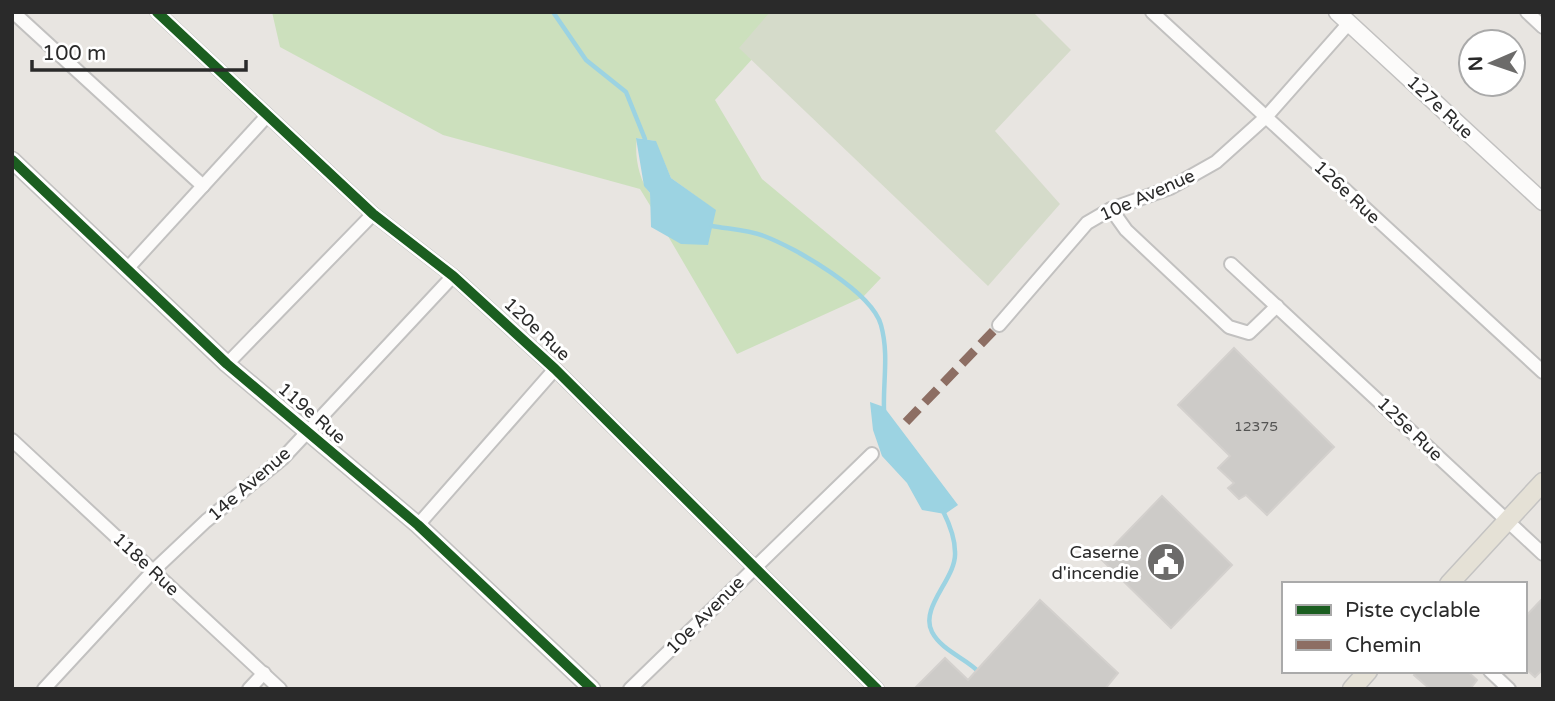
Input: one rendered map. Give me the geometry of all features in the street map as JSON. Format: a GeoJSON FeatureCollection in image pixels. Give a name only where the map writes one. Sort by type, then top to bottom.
{"type":"FeatureCollection","features":[{"type":"Feature","properties":{"kind":"main road"},"geometry":{"type":"LineString","coordinates":[[1451,582],[1543,482]]}},
{"type":"Feature","properties":{"kind":"main road"},"geometry":{"type":"LineString","coordinates":[[1352,689],[1366,673]]}},
{"type":"Feature","properties":{"kind":"street"},"geometry":{"type":"LineString","coordinates":[[13,12],[203,187]]}},
{"type":"Feature","properties":{"kind":"street","name":"120e Rue"},"geometry":{"type":"LineString","coordinates":[[157,12],[266,117],[373,214],[453,276],[555,369],[877,689]]}},
{"type":"Feature","properties":{"kind":"street","name":"126e Rue"},"geometry":{"type":"LineString","coordinates":[[1152,12],[1543,372]]}},
{"type":"Feature","properties":{"kind":"street"},"geometry":{"type":"LineString","coordinates":[[1528,12],[1543,27]]}},
{"type":"Feature","properties":{"kind":"street","name":"10e Avenue"},"geometry":{"type":"LineString","coordinates":[[999,325],[1087,223],[1111,209],[1170,188],[1231,150],[1266,117],[1348,16]]}},
{"type":"Feature","properties":{"kind":"street","name":"127e Rue"},"geometry":{"type":"LineString","coordinates":[[1348,16],[1543,202]]}},
{"type":"Feature","properties":{"kind":"street"},"geometry":{"type":"LineString","coordinates":[[127,269],[266,117]]}},
{"type":"Feature","properties":{"kind":"street","name":"119e Rue"},"geometry":{"type":"LineString","coordinates":[[12,160],[227,364],[418,526],[592,689]]}},
{"type":"Feature","properties":{"kind":"street"},"geometry":{"type":"LineString","coordinates":[[1111,209],[1126,230],[1230,327],[1249,334],[1277,306]]}},
{"type":"Feature","properties":{"kind":"street"},"geometry":{"type":"LineString","coordinates":[[227,364],[373,214]]}},
{"type":"Feature","properties":{"kind":"street","name":"125e Rue"},"geometry":{"type":"LineString","coordinates":[[1231,264],[1543,554]]}},
{"type":"Feature","properties":{"kind":"street","name":"14e Avenue"},"geometry":{"type":"LineString","coordinates":[[44,689],[154,570],[206,521],[266,474],[453,276]]}},
{"type":"Feature","properties":{"kind":"street"},"geometry":{"type":"LineString","coordinates":[[418,526],[555,369]]}},
{"type":"Feature","properties":{"kind":"street","name":"118e Rue"},"geometry":{"type":"LineString","coordinates":[[12,440],[280,689]]}},
{"type":"Feature","properties":{"kind":"street","name":"10e Avenue"},"geometry":{"type":"LineString","coordinates":[[630,689],[872,454]]}},
{"type":"Feature","properties":{"kind":"street"},"geometry":{"type":"LineString","coordinates":[[249,689],[264,673]]}},
{"type":"Feature","properties":{"kind":"street"},"geometry":{"type":"LineString","coordinates":[[1492,673],[1509,689]]}},
{"type":"Feature","properties":{"kind":"green space"},"geometry":{"type":"Polygon","coordinates":[[[272,12],[795,12],[715,100],[762,179],[881,278],[863,297],[737,354],[668,236],[715,210],[671,178],[655,141],[637,138],[636,144],[638,167],[650,193],[651,207],[640,189],[443,135],[280,47],[272,12]]]}},
{"type":"Feature","properties":{"kind":"green space"},"geometry":{"type":"Polygon","coordinates":[[[770,12],[1033,12],[1071,50],[995,131],[1060,204],[988,286],[739,48],[770,12]]]}},
{"type":"Feature","properties":{"kind":"water"},"geometry":{"type":"Polygon","coordinates":[[[636,138],[656,141],[671,178],[716,210],[708,245],[681,244],[651,227],[650,193],[644,186],[636,138]]]}},
{"type":"Feature","properties":{"kind":"water"},"geometry":{"type":"Polygon","coordinates":[[[870,402],[884,407],[958,505],[945,514],[922,510],[907,483],[882,456],[873,430],[870,402]]]}},
{"type":"Feature","properties":{"kind":"building"},"geometry":{"type":"Polygon","coordinates":[[[1234,348],[1334,447],[1267,515],[1246,495],[1239,499],[1228,488],[1234,483],[1218,468],[1230,456],[1178,405],[1234,348]]]}},
{"type":"Feature","properties":{"kind":"building","name":"Caserne d'incendie"},"geometry":{"type":"Polygon","coordinates":[[[1162,496],[1232,565],[1171,628],[1101,559],[1162,496]]]}},
{"type":"Feature","properties":{"kind":"building"},"geometry":{"type":"Polygon","coordinates":[[[1543,598],[1543,669],[1535,677],[1527,670],[1527,615],[1543,598]]]}},
{"type":"Feature","properties":{"kind":"building"},"geometry":{"type":"Polygon","coordinates":[[[1040,600],[1118,673],[1105,689],[916,687],[945,658],[968,680],[1040,600]]]}},
{"type":"Feature","properties":{"kind":"building"},"geometry":{"type":"Polygon","coordinates":[[[1469,673],[1477,680],[1470,689],[1430,689],[1414,675],[1469,673]]]}},
{"type":"Feature","properties":{"kind":"waterway"},"geometry":{"type":"LineString","coordinates":[[553,12],[586,60],[626,92],[645,139]]}},
{"type":"Feature","properties":{"kind":"waterway"},"geometry":{"type":"LineString","coordinates":[[712,226],[752,232],[778,242],[831,273],[863,299],[875,312],[881,325],[885,357],[884,410]]}},
{"type":"Feature","properties":{"kind":"waterway"},"geometry":{"type":"LineString","coordinates":[[943,511],[954,542],[954,562],[934,603],[929,622],[936,639],[980,673]]}},
{"type":"Feature","properties":{"kind":"marked path"},"geometry":{"type":"LineString","coordinates":[[906,422],[999,325]]}},
{"type":"Feature","properties":{"kind":"cycle path"},"geometry":{"type":"LineString","coordinates":[[157,12],[373,214],[453,276],[555,369],[877,689]]}},
{"type":"Feature","properties":{"kind":"cycle path"},"geometry":{"type":"LineString","coordinates":[[12,160],[227,364],[418,525],[592,689]]}},
{"type":"Feature","properties":{"kind":"place","name":"Caserne d'incendie"},"geometry":{"type":"Point","coordinates":[1166,562]}}]}
